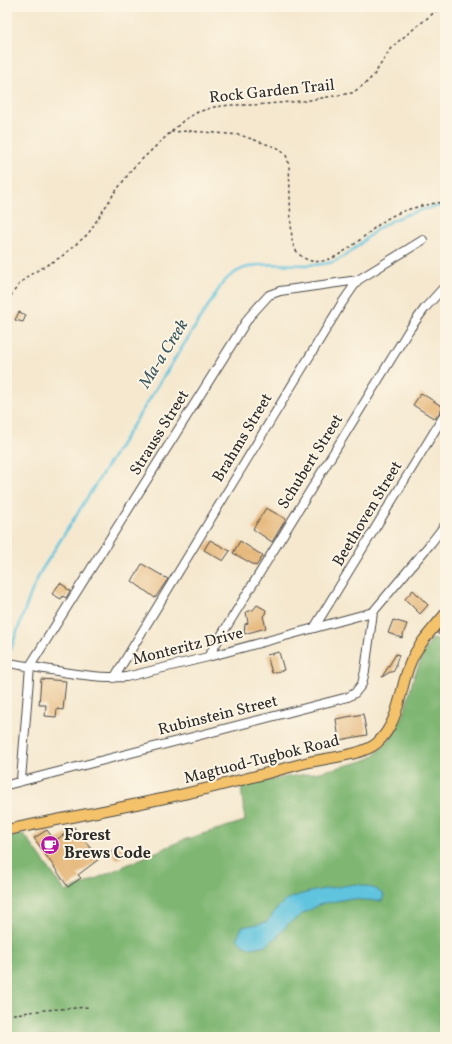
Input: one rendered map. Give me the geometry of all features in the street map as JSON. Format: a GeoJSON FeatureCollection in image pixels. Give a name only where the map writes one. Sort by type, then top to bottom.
{"type":"FeatureCollection","features":[{"type":"Feature","properties":{"kind":"main road","name":"Magtuod-Tugbok Road"},"geometry":{"type":"LineString","coordinates":[[7,830],[179,795],[307,763],[356,753],[367,749],[376,744],[391,724],[397,711],[411,661],[418,648],[445,614]]}},
{"type":"Feature","properties":{"kind":"street","name":"Brahms Street"},"geometry":{"type":"LineString","coordinates":[[114,678],[337,310],[358,280],[423,240]]}},
{"type":"Feature","properties":{"kind":"street","name":"Strauss Street"},"geometry":{"type":"LineString","coordinates":[[30,666],[249,317],[259,305],[269,295],[280,291],[358,280]]}},
{"type":"Feature","properties":{"kind":"street","name":"Schubert Street"},"geometry":{"type":"LineString","coordinates":[[208,657],[409,330],[424,308],[445,286]]}},
{"type":"Feature","properties":{"kind":"street","name":"Beethoven Street"},"geometry":{"type":"LineString","coordinates":[[314,628],[445,414]]}},
{"type":"Feature","properties":{"kind":"street"},"geometry":{"type":"LineString","coordinates":[[373,612],[431,544],[445,525]]}},
{"type":"Feature","properties":{"kind":"street","name":"Monteritz Drive"},"geometry":{"type":"LineString","coordinates":[[7,663],[114,678],[139,674],[208,657],[373,612]]}},
{"type":"Feature","properties":{"kind":"street","name":"Rubinstein Street"},"geometry":{"type":"LineString","coordinates":[[7,785],[21,780],[348,697],[355,693],[362,684],[373,612]]}},
{"type":"Feature","properties":{"kind":"street"},"geometry":{"type":"LineString","coordinates":[[21,780],[30,666]]}},
{"type":"Feature","properties":{"kind":"path","name":"Rock Garden Trail"},"geometry":{"type":"LineString","coordinates":[[7,301],[20,282],[61,257],[88,234],[102,210],[125,178],[144,156],[184,120],[198,112],[214,107],[230,105],[253,106],[304,101],[352,93],[365,84],[378,69],[391,48],[441,7]]}},
{"type":"Feature","properties":{"kind":"path"},"geometry":{"type":"LineString","coordinates":[[171,132],[197,131],[240,135],[278,148],[286,155],[289,165],[292,243],[298,254],[308,260],[318,261],[330,259],[343,253],[376,226],[392,216],[411,209],[445,202]]}},
{"type":"Feature","properties":{"kind":"path"},"geometry":{"type":"LineString","coordinates":[[7,1015],[44,1010],[90,1007]]}},
{"type":"Feature","properties":{"kind":"green space"},"geometry":{"type":"Polygon","coordinates":[[[432,639],[445,642],[445,1037],[7,1037],[7,838],[24,834],[66,892],[183,840],[245,821],[241,787],[280,778],[320,772],[360,762],[371,758],[391,739],[405,710],[414,676],[432,639]]]}},
{"type":"Feature","properties":{"kind":"water"},"geometry":{"type":"Polygon","coordinates":[[[357,884],[376,889],[384,895],[382,901],[347,899],[321,904],[288,924],[278,936],[267,945],[252,948],[242,945],[237,938],[242,927],[267,922],[280,905],[291,898],[320,890],[357,884]]]}},
{"type":"Feature","properties":{"kind":"building"},"geometry":{"type":"Polygon","coordinates":[[[19,312],[26,315],[23,322],[15,320],[19,312]]]}},
{"type":"Feature","properties":{"kind":"building"},"geometry":{"type":"Polygon","coordinates":[[[421,393],[443,407],[435,419],[413,405],[421,393]]]}},
{"type":"Feature","properties":{"kind":"building"},"geometry":{"type":"Polygon","coordinates":[[[266,508],[286,519],[272,542],[253,529],[266,508]]]}},
{"type":"Feature","properties":{"kind":"building"},"geometry":{"type":"Polygon","coordinates":[[[210,540],[230,551],[223,561],[204,550],[210,540]]]}},
{"type":"Feature","properties":{"kind":"building"},"geometry":{"type":"Polygon","coordinates":[[[240,541],[263,556],[256,566],[233,553],[240,541]]]}},
{"type":"Feature","properties":{"kind":"building"},"geometry":{"type":"Polygon","coordinates":[[[142,564],[168,579],[155,598],[132,581],[142,564]]]}},
{"type":"Feature","properties":{"kind":"building"},"geometry":{"type":"Polygon","coordinates":[[[60,583],[70,591],[66,598],[63,596],[61,599],[52,594],[60,583]]]}},
{"type":"Feature","properties":{"kind":"building"},"geometry":{"type":"Polygon","coordinates":[[[413,590],[428,605],[420,614],[405,599],[413,590]]]}},
{"type":"Feature","properties":{"kind":"building"},"geometry":{"type":"Polygon","coordinates":[[[257,605],[266,610],[263,616],[266,628],[244,634],[245,624],[248,623],[246,612],[253,610],[257,605]]]}},
{"type":"Feature","properties":{"kind":"building"},"geometry":{"type":"Polygon","coordinates":[[[393,620],[407,624],[402,638],[388,633],[393,620]]]}},
{"type":"Feature","properties":{"kind":"building"},"geometry":{"type":"Polygon","coordinates":[[[445,624],[445,636],[438,634],[438,632],[445,624]]]}},
{"type":"Feature","properties":{"kind":"building"},"geometry":{"type":"Polygon","coordinates":[[[279,652],[284,670],[272,673],[267,655],[279,652]]]}},
{"type":"Feature","properties":{"kind":"building"},"geometry":{"type":"Polygon","coordinates":[[[396,654],[399,655],[393,672],[390,672],[382,677],[396,654]]]}},
{"type":"Feature","properties":{"kind":"building"},"geometry":{"type":"Polygon","coordinates":[[[41,679],[66,681],[63,710],[57,709],[56,717],[45,716],[46,705],[39,705],[41,679]]]}},
{"type":"Feature","properties":{"kind":"building"},"geometry":{"type":"Polygon","coordinates":[[[363,714],[367,735],[339,740],[336,719],[363,714]]]}},
{"type":"Feature","properties":{"kind":"building"},"geometry":{"type":"Polygon","coordinates":[[[74,827],[99,859],[78,875],[81,878],[68,887],[34,838],[47,830],[55,841],[74,827]]]}},
{"type":"Feature","properties":{"kind":"building"},"geometry":{"type":"Polygon","coordinates":[[[120,846],[125,855],[116,860],[111,851],[120,846]]]}},
{"type":"Feature","properties":{"kind":"waterway","name":"Ma-a Creek"},"geometry":{"type":"LineString","coordinates":[[10,651],[31,593],[41,571],[222,284],[233,274],[245,268],[258,265],[315,265],[336,261],[349,253],[373,232],[394,219],[427,208],[445,205]]}},
{"type":"Feature","properties":{"kind":"place","name":"Forest Brews Code"},"geometry":{"type":"Point","coordinates":[50,845]}}]}
